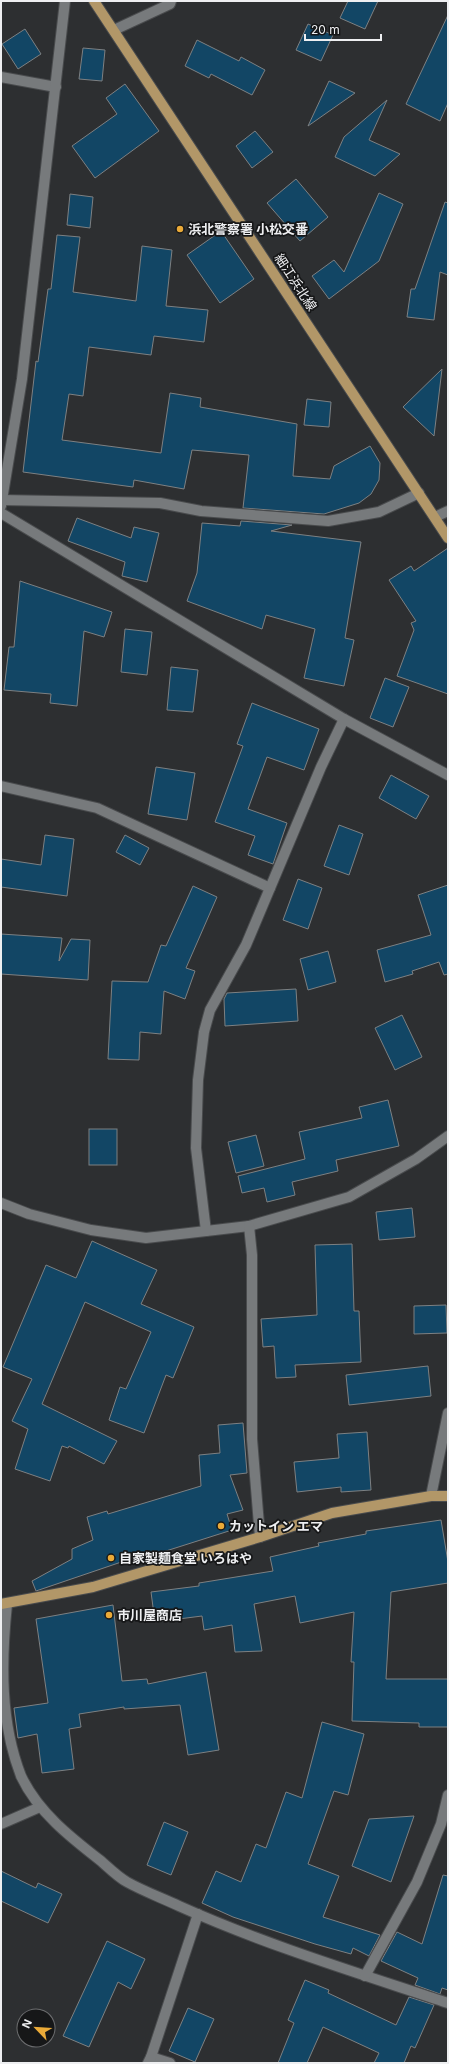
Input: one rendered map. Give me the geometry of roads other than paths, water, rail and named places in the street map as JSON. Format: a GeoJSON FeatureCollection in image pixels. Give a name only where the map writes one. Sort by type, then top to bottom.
{"type":"FeatureCollection","features":[{"type":"Feature","properties":{"kind":"main road","name":"細江浜北線"},"geometry":{"type":"LineString","coordinates":[[94,1],[448,538]]}},
{"type":"Feature","properties":{"kind":"main road"},"geometry":{"type":"LineString","coordinates":[[4,1604],[92,1587],[260,1537],[332,1513],[431,1496],[448,1496]]}},
{"type":"Feature","properties":{"kind":"street"},"geometry":{"type":"LineString","coordinates":[[65,1],[22,379],[1,502],[160,503],[201,511],[328,521],[379,512],[419,493]]}},
{"type":"Feature","properties":{"kind":"street"},"geometry":{"type":"LineString","coordinates":[[114,30],[170,4],[171,1]]}},
{"type":"Feature","properties":{"kind":"street"},"geometry":{"type":"LineString","coordinates":[[1,76],[56,87]]}},
{"type":"Feature","properties":{"kind":"street"},"geometry":{"type":"LineString","coordinates":[[435,517],[448,511]]}},
{"type":"Feature","properties":{"kind":"street"},"geometry":{"type":"LineString","coordinates":[[1,513],[344,719],[448,775]]}},
{"type":"Feature","properties":{"kind":"street"},"geometry":{"type":"LineString","coordinates":[[206,1231],[196,1148],[198,1080],[204,1032],[210,1010],[246,945],[321,767],[344,719]]}},
{"type":"Feature","properties":{"kind":"street"},"geometry":{"type":"LineString","coordinates":[[1,786],[97,808],[270,888]]}},
{"type":"Feature","properties":{"kind":"street"},"geometry":{"type":"LineString","coordinates":[[1,1203],[29,1214],[91,1230],[146,1238],[249,1226],[349,1197],[416,1159],[448,1136]]}},
{"type":"Feature","properties":{"kind":"street"},"geometry":{"type":"LineString","coordinates":[[249,1226],[252,1255],[252,1439],[260,1537]]}},
{"type":"Feature","properties":{"kind":"street"},"geometry":{"type":"LineString","coordinates":[[431,1496],[448,1413]]}},
{"type":"Feature","properties":{"kind":"street"},"geometry":{"type":"LineString","coordinates":[[4,1604],[2,1650],[4,1716],[10,1745],[22,1776],[40,1807],[71,1838],[126,1882],[198,1914],[237,1931],[365,1976],[448,2003]]}},
{"type":"Feature","properties":{"kind":"street"},"geometry":{"type":"LineString","coordinates":[[365,1976],[417,1882],[441,1824],[448,1795]]}},
{"type":"Feature","properties":{"kind":"street"},"geometry":{"type":"LineString","coordinates":[[1,1824],[40,1807]]}},
{"type":"Feature","properties":{"kind":"street"},"geometry":{"type":"LineString","coordinates":[[170,2063],[150,2060],[198,1914]]}},
{"type":"Feature","properties":{"kind":"place","name":"浜北警察署 小松交番"},"geometry":{"type":"Point","coordinates":[180,229]}},
{"type":"Feature","properties":{"kind":"place","name":"カットイン エマ"},"geometry":{"type":"Point","coordinates":[221,1526]}},
{"type":"Feature","properties":{"kind":"place","name":"自家製麺食堂 いろはや"},"geometry":{"type":"Point","coordinates":[111,1558]}},
{"type":"Feature","properties":{"kind":"place","name":"市川屋商店"},"geometry":{"type":"Point","coordinates":[109,1615]}}]}
